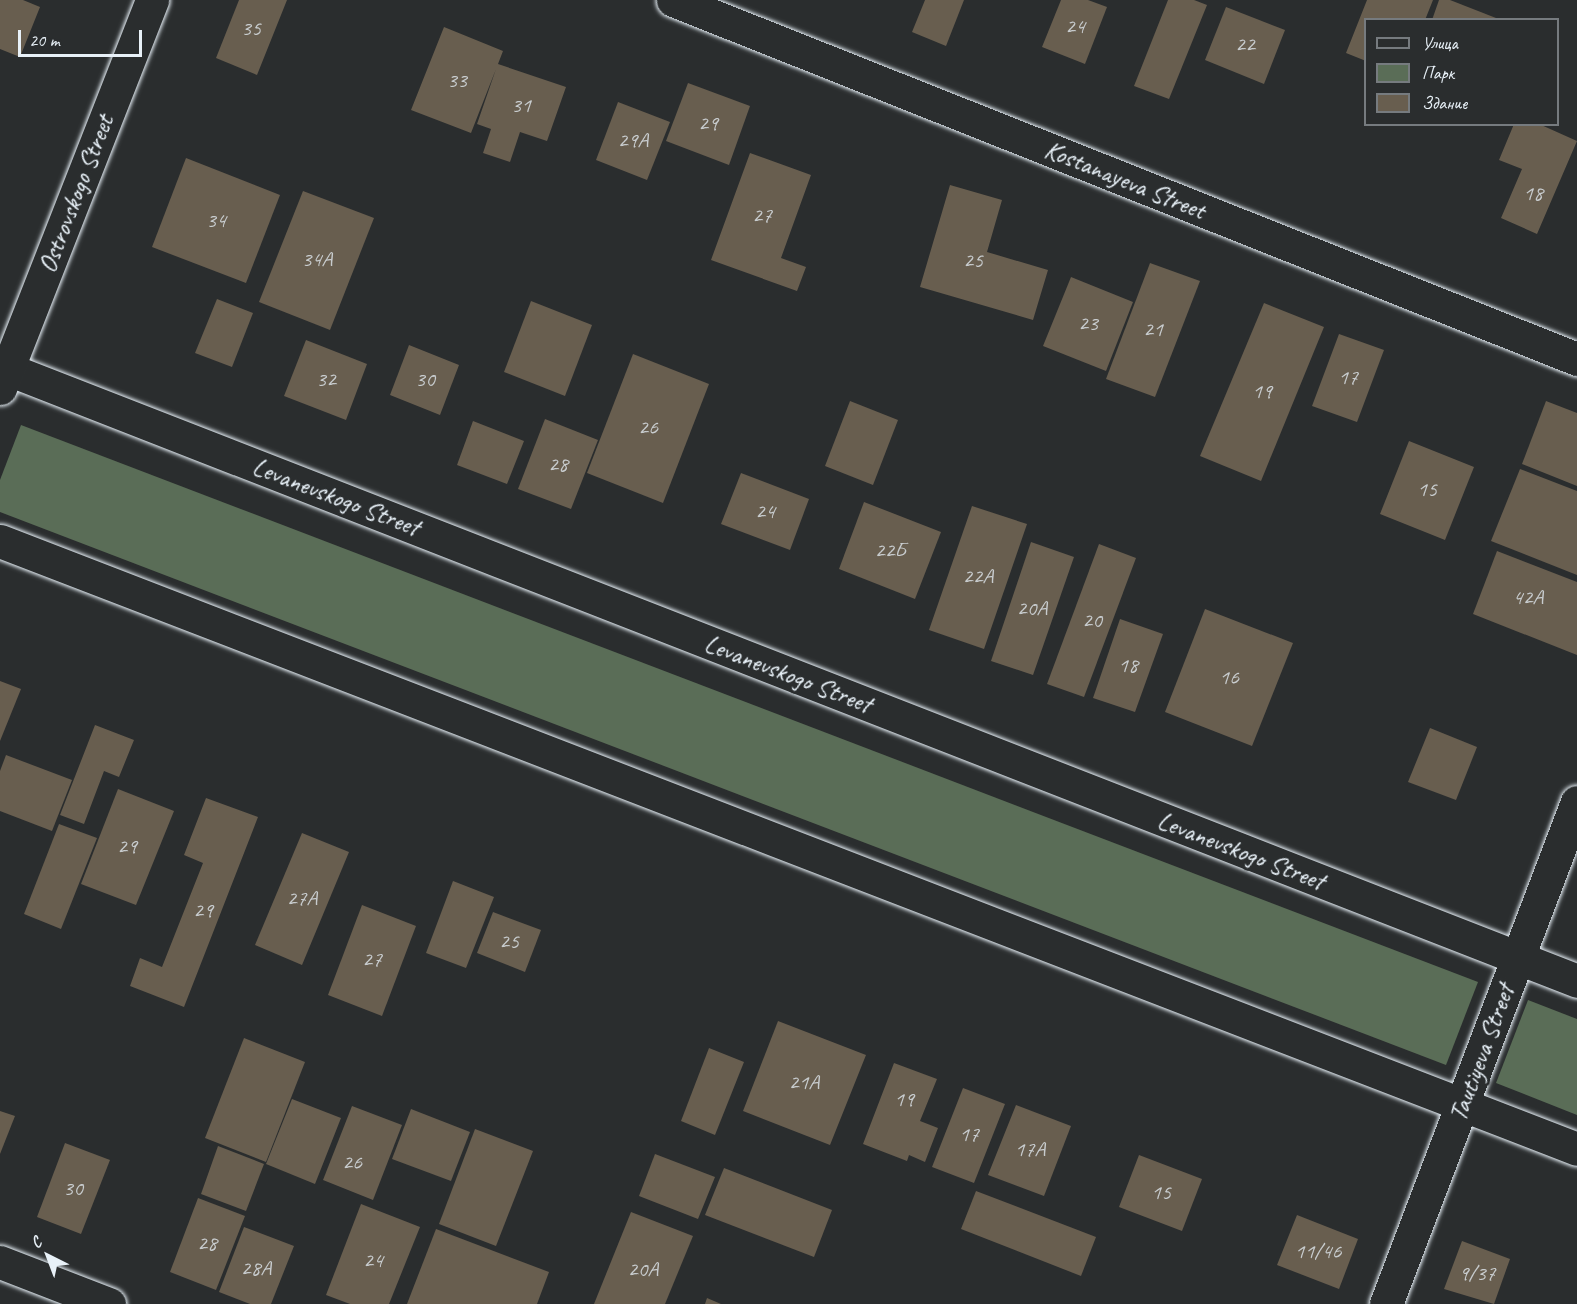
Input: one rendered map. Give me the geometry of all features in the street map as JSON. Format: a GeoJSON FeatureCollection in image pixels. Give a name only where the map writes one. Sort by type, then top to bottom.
{"type":"FeatureCollection","features":[{"type":"Feature","properties":{"kind":"street","name":"Ostrovskogo Street"},"geometry":{"type":"LineString","coordinates":[[2,374],[152,0]]}},
{"type":"Feature","properties":{"kind":"street","name":"Kostanayeva Street"},"geometry":{"type":"LineString","coordinates":[[673,0],[1577,359]]}},
{"type":"Feature","properties":{"kind":"street","name":"Levanevskogo Street"},"geometry":{"type":"LineString","coordinates":[[2,374],[1577,981]]}},
{"type":"Feature","properties":{"kind":"street"},"geometry":{"type":"LineString","coordinates":[[0,541],[1577,1149]]}},
{"type":"Feature","properties":{"kind":"street","name":"Tautiyeva Street"},"geometry":{"type":"LineString","coordinates":[[1386,1304],[1464,1105],[1577,802]]}},
{"type":"Feature","properties":{"kind":"street"},"geometry":{"type":"LineString","coordinates":[[0,1262],[109,1304]]}},
{"type":"Feature","properties":{"kind":"green space"},"geometry":{"type":"Polygon","coordinates":[[[21,425],[1478,982],[1446,1065],[0,512],[0,480],[21,425]]]}},
{"type":"Feature","properties":{"kind":"green space"},"geometry":{"type":"Polygon","coordinates":[[[1528,1000],[1577,1019],[1577,1115],[1496,1083],[1528,1000]]]}},
{"type":"Feature","properties":{"kind":"building"},"geometry":{"type":"Polygon","coordinates":[[[0,0],[23,0],[40,7],[20,57],[0,49],[0,0]]]}},
{"type":"Feature","properties":{"kind":"building"},"geometry":{"type":"Polygon","coordinates":[[[239,0],[287,0],[257,75],[216,58],[239,0]]]}},
{"type":"Feature","properties":{"kind":"building"},"geometry":{"type":"Polygon","coordinates":[[[925,0],[964,0],[946,46],[912,32],[925,0]]]}},
{"type":"Feature","properties":{"kind":"building"},"geometry":{"type":"Polygon","coordinates":[[[1061,0],[1088,0],[1107,7],[1085,64],[1042,47],[1061,0]]]}},
{"type":"Feature","properties":{"kind":"building"},"geometry":{"type":"Polygon","coordinates":[[[1168,0],[1194,0],[1207,5],[1169,99],[1134,86],[1168,0]]]}},
{"type":"Feature","properties":{"kind":"building"},"geometry":{"type":"Polygon","coordinates":[[[1367,0],[1433,0],[1426,18],[1364,18],[1364,60],[1346,53],[1367,0]]]}},
{"type":"Feature","properties":{"kind":"building"},"geometry":{"type":"Polygon","coordinates":[[[1439,0],[1450,0],[1496,18],[1433,18],[1439,0]]]}},
{"type":"Feature","properties":{"kind":"building"},"geometry":{"type":"Polygon","coordinates":[[[1226,7],[1285,30],[1264,84],[1205,60],[1226,7]]]}},
{"type":"Feature","properties":{"kind":"building"},"geometry":{"type":"Polygon","coordinates":[[[444,27],[503,51],[498,64],[566,87],[547,141],[520,132],[510,162],[483,153],[491,129],[477,124],[496,69],[471,133],[411,110],[444,27]]]}},
{"type":"Feature","properties":{"kind":"building"},"geometry":{"type":"Polygon","coordinates":[[[688,83],[750,106],[729,165],[666,141],[688,83]]]}},
{"type":"Feature","properties":{"kind":"building"},"geometry":{"type":"Polygon","coordinates":[[[618,102],[670,122],[647,180],[596,160],[618,102]]]}},
{"type":"Feature","properties":{"kind":"building"},"geometry":{"type":"Polygon","coordinates":[[[1513,126],[1543,126],[1577,141],[1537,234],[1501,218],[1522,169],[1499,160],[1513,126]]]}},
{"type":"Feature","properties":{"kind":"building"},"geometry":{"type":"Polygon","coordinates":[[[750,153],[811,175],[781,258],[806,267],[797,291],[711,260],[750,153]]]}},
{"type":"Feature","properties":{"kind":"building"},"geometry":{"type":"Polygon","coordinates":[[[186,158],[280,195],[246,283],[152,247],[186,158]]]}},
{"type":"Feature","properties":{"kind":"building"},"geometry":{"type":"Polygon","coordinates":[[[950,185],[1002,200],[987,252],[1048,270],[1033,320],[920,287],[950,185]]]}},
{"type":"Feature","properties":{"kind":"building"},"geometry":{"type":"Polygon","coordinates":[[[303,191],[374,218],[330,330],[259,302],[303,191]]]}},
{"type":"Feature","properties":{"kind":"building"},"geometry":{"type":"Polygon","coordinates":[[[1150,263],[1200,281],[1155,397],[1106,379],[1150,263]]]}},
{"type":"Feature","properties":{"kind":"building"},"geometry":{"type":"Polygon","coordinates":[[[1071,277],[1133,302],[1106,371],[1043,346],[1071,277]]]}},
{"type":"Feature","properties":{"kind":"building"},"geometry":{"type":"Polygon","coordinates":[[[217,299],[253,313],[232,367],[195,353],[217,299]]]}},
{"type":"Feature","properties":{"kind":"building"},"geometry":{"type":"Polygon","coordinates":[[[531,301],[592,325],[565,396],[504,372],[531,301]]]}},
{"type":"Feature","properties":{"kind":"building"},"geometry":{"type":"Polygon","coordinates":[[[1264,303],[1324,327],[1261,481],[1200,456],[1264,303]]]}},
{"type":"Feature","properties":{"kind":"building"},"geometry":{"type":"Polygon","coordinates":[[[1339,334],[1384,350],[1357,422],[1312,406],[1339,334]]]}},
{"type":"Feature","properties":{"kind":"building"},"geometry":{"type":"Polygon","coordinates":[[[306,340],[367,364],[346,420],[284,396],[306,340]]]}},
{"type":"Feature","properties":{"kind":"building"},"geometry":{"type":"Polygon","coordinates":[[[409,345],[459,365],[440,415],[390,395],[409,345]]]}},
{"type":"Feature","properties":{"kind":"building"},"geometry":{"type":"Polygon","coordinates":[[[633,354],[709,384],[663,503],[587,473],[633,354]]]}},
{"type":"Feature","properties":{"kind":"building"},"geometry":{"type":"Polygon","coordinates":[[[850,401],[898,420],[873,485],[825,466],[850,401]]]}},
{"type":"Feature","properties":{"kind":"building"},"geometry":{"type":"Polygon","coordinates":[[[1546,401],[1577,413],[1577,486],[1522,464],[1546,401]]]}},
{"type":"Feature","properties":{"kind":"building"},"geometry":{"type":"Polygon","coordinates":[[[545,419],[598,440],[571,509],[518,489],[545,419]]]}},
{"type":"Feature","properties":{"kind":"building"},"geometry":{"type":"Polygon","coordinates":[[[473,421],[524,441],[507,484],[457,465],[473,421]]]}},
{"type":"Feature","properties":{"kind":"building"},"geometry":{"type":"Polygon","coordinates":[[[1409,441],[1474,467],[1445,540],[1380,514],[1409,441]]]}},
{"type":"Feature","properties":{"kind":"building"},"geometry":{"type":"Polygon","coordinates":[[[1520,469],[1577,491],[1577,575],[1491,541],[1520,469]]]}},
{"type":"Feature","properties":{"kind":"building"},"geometry":{"type":"Polygon","coordinates":[[[741,473],[809,499],[790,550],[721,524],[741,473]]]}},
{"type":"Feature","properties":{"kind":"building"},"geometry":{"type":"Polygon","coordinates":[[[864,502],[941,532],[915,599],[839,569],[864,502]]]}},
{"type":"Feature","properties":{"kind":"building"},"geometry":{"type":"Polygon","coordinates":[[[972,506],[1027,524],[984,649],[929,630],[972,506]]]}},
{"type":"Feature","properties":{"kind":"building"},"geometry":{"type":"Polygon","coordinates":[[[1031,542],[1074,557],[1033,675],[991,661],[1031,542]]]}},
{"type":"Feature","properties":{"kind":"building"},"geometry":{"type":"Polygon","coordinates":[[[1099,544],[1136,558],[1084,697],[1047,684],[1099,544]]]}},
{"type":"Feature","properties":{"kind":"building"},"geometry":{"type":"Polygon","coordinates":[[[1497,551],[1577,582],[1577,655],[1473,614],[1497,551]]]}},
{"type":"Feature","properties":{"kind":"building"},"geometry":{"type":"Polygon","coordinates":[[[1205,609],[1293,643],[1252,746],[1165,712],[1205,609]]]}},
{"type":"Feature","properties":{"kind":"building"},"geometry":{"type":"Polygon","coordinates":[[[1120,619],[1163,634],[1135,712],[1093,698],[1120,619]]]}},
{"type":"Feature","properties":{"kind":"building"},"geometry":{"type":"Polygon","coordinates":[[[0,681],[21,689],[0,741],[0,681]]]}},
{"type":"Feature","properties":{"kind":"building"},"geometry":{"type":"Polygon","coordinates":[[[95,725],[134,740],[119,777],[104,771],[84,824],[60,815],[95,725]]]}},
{"type":"Feature","properties":{"kind":"building"},"geometry":{"type":"Polygon","coordinates":[[[1430,728],[1477,747],[1456,800],[1408,782],[1430,728]]]}},
{"type":"Feature","properties":{"kind":"building"},"geometry":{"type":"Polygon","coordinates":[[[6,755],[72,780],[52,831],[0,811],[0,771],[6,755]]]}},
{"type":"Feature","properties":{"kind":"building"},"geometry":{"type":"Polygon","coordinates":[[[118,789],[174,811],[136,905],[81,884],[118,789]]]}},
{"type":"Feature","properties":{"kind":"building"},"geometry":{"type":"Polygon","coordinates":[[[206,798],[258,817],[184,1007],[130,986],[140,958],[162,967],[203,863],[184,855],[206,798]]]}},
{"type":"Feature","properties":{"kind":"building"},"geometry":{"type":"Polygon","coordinates":[[[59,824],[97,838],[61,929],[24,914],[59,824]]]}},
{"type":"Feature","properties":{"kind":"building"},"geometry":{"type":"Polygon","coordinates":[[[302,833],[349,852],[302,965],[255,945],[302,833]]]}},
{"type":"Feature","properties":{"kind":"building"},"geometry":{"type":"Polygon","coordinates":[[[453,881],[494,897],[466,968],[426,953],[453,881]]]}},
{"type":"Feature","properties":{"kind":"building"},"geometry":{"type":"Polygon","coordinates":[[[362,905],[416,926],[382,1016],[328,995],[362,905]]]}},
{"type":"Feature","properties":{"kind":"building"},"geometry":{"type":"Polygon","coordinates":[[[493,912],[541,930],[525,972],[477,953],[493,912]]]}},
{"type":"Feature","properties":{"kind":"building"},"geometry":{"type":"Polygon","coordinates":[[[778,1021],[866,1055],[830,1145],[743,1111],[778,1021]]]}},
{"type":"Feature","properties":{"kind":"building"},"geometry":{"type":"Polygon","coordinates":[[[244,1038],[305,1062],[266,1162],[205,1138],[244,1038]]]}},
{"type":"Feature","properties":{"kind":"building"},"geometry":{"type":"Polygon","coordinates":[[[709,1048],[744,1062],[715,1135],[681,1121],[709,1048]]]}},
{"type":"Feature","properties":{"kind":"building"},"geometry":{"type":"Polygon","coordinates":[[[894,1063],[937,1079],[920,1121],[938,1128],[925,1162],[909,1155],[907,1161],[863,1144],[894,1063]]]}},
{"type":"Feature","properties":{"kind":"building"},"geometry":{"type":"Polygon","coordinates":[[[963,1088],[1005,1104],[974,1183],[932,1167],[963,1088]]]}},
{"type":"Feature","properties":{"kind":"building"},"geometry":{"type":"Polygon","coordinates":[[[292,1099],[341,1118],[315,1184],[266,1164],[292,1099]]]}},
{"type":"Feature","properties":{"kind":"building"},"geometry":{"type":"Polygon","coordinates":[[[1016,1105],[1071,1126],[1044,1196],[988,1175],[1016,1105]]]}},
{"type":"Feature","properties":{"kind":"building"},"geometry":{"type":"Polygon","coordinates":[[[352,1106],[402,1125],[373,1200],[323,1180],[352,1106]]]}},
{"type":"Feature","properties":{"kind":"building"},"geometry":{"type":"Polygon","coordinates":[[[411,1109],[470,1132],[451,1181],[392,1159],[411,1109]]]}},
{"type":"Feature","properties":{"kind":"building"},"geometry":{"type":"Polygon","coordinates":[[[0,1111],[15,1116],[0,1154],[0,1111]]]}},
{"type":"Feature","properties":{"kind":"building"},"geometry":{"type":"Polygon","coordinates":[[[475,1129],[533,1151],[496,1246],[439,1224],[475,1129]]]}},
{"type":"Feature","properties":{"kind":"building"},"geometry":{"type":"Polygon","coordinates":[[[65,1143],[110,1160],[81,1234],[37,1217],[65,1143]]]}},
{"type":"Feature","properties":{"kind":"building"},"geometry":{"type":"Polygon","coordinates":[[[218,1146],[264,1164],[246,1211],[201,1194],[218,1146]]]}},
{"type":"Feature","properties":{"kind":"building"},"geometry":{"type":"Polygon","coordinates":[[[655,1154],[715,1177],[698,1219],[639,1196],[655,1154]]]}},
{"type":"Feature","properties":{"kind":"building"},"geometry":{"type":"Polygon","coordinates":[[[1139,1155],[1202,1179],[1182,1231],[1119,1207],[1139,1155]]]}},
{"type":"Feature","properties":{"kind":"building"},"geometry":{"type":"Polygon","coordinates":[[[724,1168],[832,1210],[814,1257],[705,1215],[724,1168]]]}},
{"type":"Feature","properties":{"kind":"building"},"geometry":{"type":"Polygon","coordinates":[[[976,1191],[1096,1237],[1081,1276],[961,1229],[976,1191]]]}},
{"type":"Feature","properties":{"kind":"building"},"geometry":{"type":"Polygon","coordinates":[[[198,1198],[245,1216],[216,1290],[170,1272],[198,1198]]]}},
{"type":"Feature","properties":{"kind":"building"},"geometry":{"type":"Polygon","coordinates":[[[361,1204],[420,1227],[389,1304],[350,1304],[326,1295],[361,1204]]]}},
{"type":"Feature","properties":{"kind":"building"},"geometry":{"type":"Polygon","coordinates":[[[631,1212],[693,1236],[665,1304],[594,1304],[631,1212]]]}},
{"type":"Feature","properties":{"kind":"building"},"geometry":{"type":"Polygon","coordinates":[[[1297,1215],[1358,1239],[1339,1289],[1277,1265],[1297,1215]]]}},
{"type":"Feature","properties":{"kind":"building"},"geometry":{"type":"Polygon","coordinates":[[[244,1227],[294,1246],[271,1304],[250,1304],[219,1292],[244,1227]]]}},
{"type":"Feature","properties":{"kind":"building"},"geometry":{"type":"Polygon","coordinates":[[[436,1229],[549,1272],[537,1304],[407,1304],[436,1229]]]}},
{"type":"Feature","properties":{"kind":"building"},"geometry":{"type":"Polygon","coordinates":[[[1462,1241],[1510,1259],[1494,1304],[1444,1289],[1462,1241]]]}},
{"type":"Feature","properties":{"kind":"building"},"geometry":{"type":"Polygon","coordinates":[[[707,1298],[721,1304],[705,1304],[707,1298]]]}}]}
